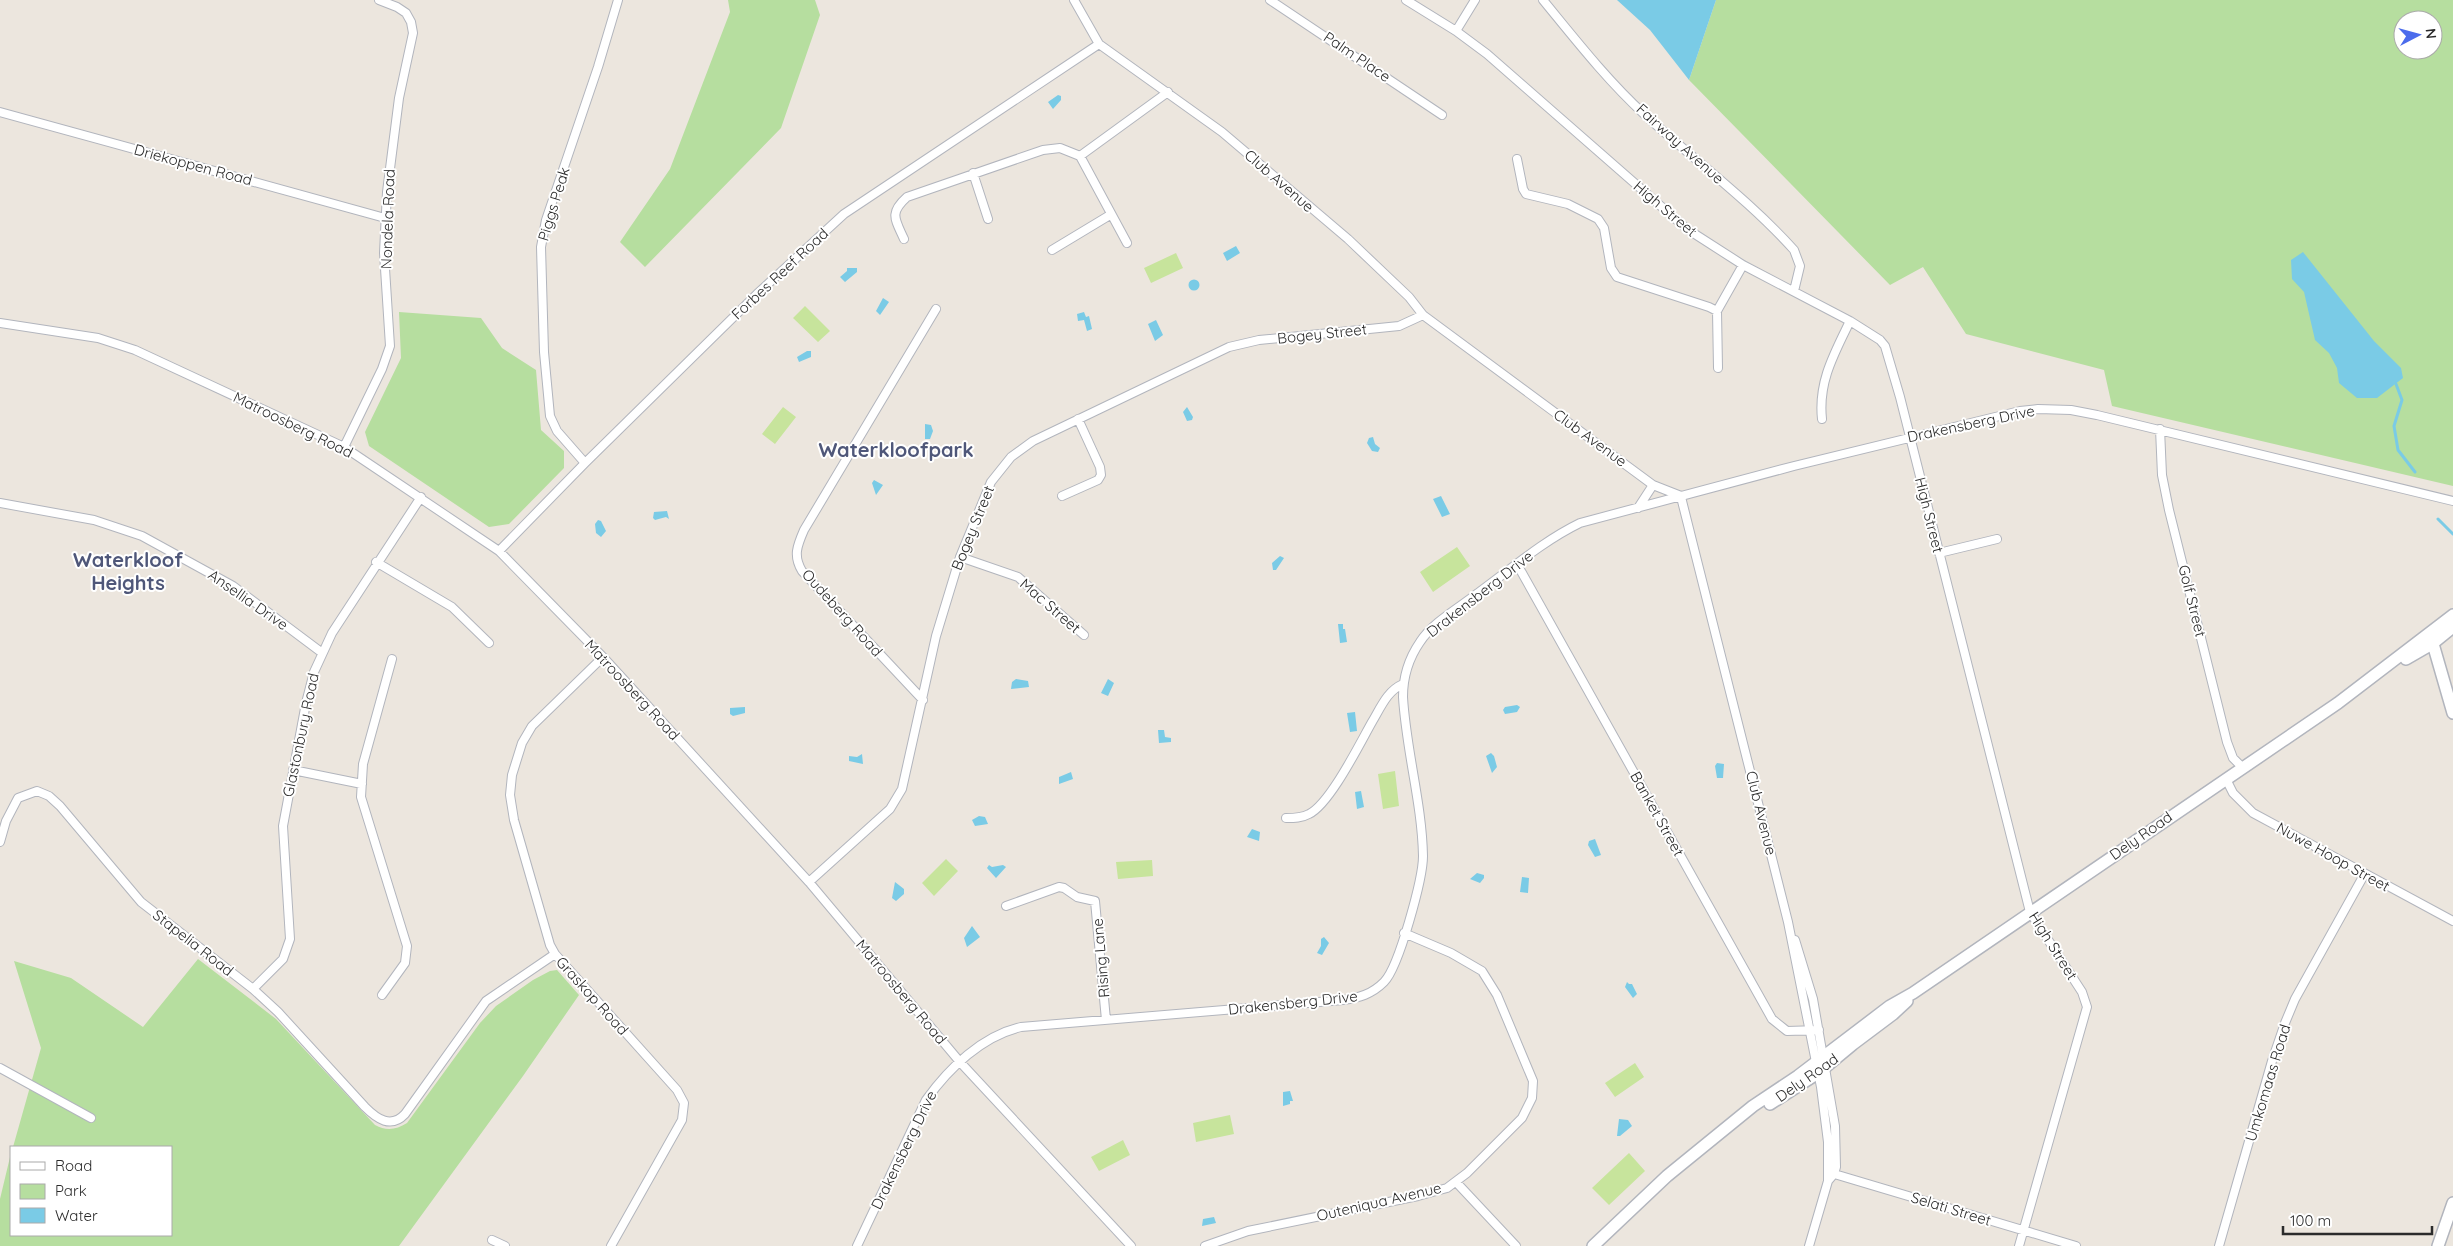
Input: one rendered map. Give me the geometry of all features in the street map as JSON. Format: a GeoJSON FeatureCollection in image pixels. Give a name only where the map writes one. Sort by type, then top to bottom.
{"type":"FeatureCollection","features":[{"type":"Feature","properties":{"kind":"street","name":"Nondela Road"},"geometry":{"type":"LineString","coordinates":[[344,448],[382,369],[390,346],[384,253],[385,218],[395,126],[413,33],[412,22],[406,13],[397,7],[379,0]]}},
{"type":"Feature","properties":{"kind":"street","name":"Piggs Peak"},"geometry":{"type":"LineString","coordinates":[[585,463],[557,431],[550,416],[544,352],[541,247],[546,220],[598,67],[618,0]]}},
{"type":"Feature","properties":{"kind":"street","name":"Club Avenue"},"geometry":{"type":"LineString","coordinates":[[1074,0],[1100,44],[1222,132],[1348,239],[1409,297],[1422,315],[1653,485],[1681,497],[1788,922],[1810,985],[1815,1030],[1836,1140],[1831,1173]]}},
{"type":"Feature","properties":{"kind":"street","name":"Palm Place"},"geometry":{"type":"LineString","coordinates":[[1270,0],[1442,115]]}},
{"type":"Feature","properties":{"kind":"street","name":"High Street"},"geometry":{"type":"LineString","coordinates":[[1406,0],[1456,31],[1487,54],[1687,229],[1743,265],[1850,321],[1880,340],[1885,346],[1892,366],[2030,912],[2082,992],[2087,1007],[2020,1246]]}},
{"type":"Feature","properties":{"kind":"street"},"geometry":{"type":"LineString","coordinates":[[1456,31],[1475,0]]}},
{"type":"Feature","properties":{"kind":"street","name":"Fairway Avenue"},"geometry":{"type":"LineString","coordinates":[[1543,0],[1601,70],[1643,114],[1703,164],[1794,250],[1800,266],[1794,291]]}},
{"type":"Feature","properties":{"kind":"street","name":"Forbes Reef Road"},"geometry":{"type":"LineString","coordinates":[[499,551],[585,463],[804,248],[844,214],[1100,44]]}},
{"type":"Feature","properties":{"kind":"street"},"geometry":{"type":"LineString","coordinates":[[1080,156],[1168,92]]}},
{"type":"Feature","properties":{"kind":"street","name":"Driekoppen Road"},"geometry":{"type":"LineString","coordinates":[[0,112],[385,218]]}},
{"type":"Feature","properties":{"kind":"street"},"geometry":{"type":"LineString","coordinates":[[904,239],[895,219],[898,205],[912,194],[1056,148],[1080,156],[1110,215],[1127,243]]}},
{"type":"Feature","properties":{"kind":"street"},"geometry":{"type":"LineString","coordinates":[[1517,159],[1526,194],[1568,204],[1593,215],[1601,222],[1611,268],[1616,277],[1717,311]]}},
{"type":"Feature","properties":{"kind":"street"},"geometry":{"type":"LineString","coordinates":[[974,174],[988,219]]}},
{"type":"Feature","properties":{"kind":"street"},"geometry":{"type":"LineString","coordinates":[[1052,250],[1110,215]]}},
{"type":"Feature","properties":{"kind":"street"},"geometry":{"type":"LineString","coordinates":[[1718,368],[1717,311],[1743,265]]}},
{"type":"Feature","properties":{"kind":"street","name":"Oudeberg Road"},"geometry":{"type":"LineString","coordinates":[[923,700],[802,571],[796,561],[796,553],[804,530],[936,309]]}},
{"type":"Feature","properties":{"kind":"street","name":"Bogey Street"},"geometry":{"type":"LineString","coordinates":[[809,882],[890,809],[902,789],[936,636],[960,557],[981,503],[1001,467],[1034,441],[1241,343],[1391,327],[1407,324],[1422,315]]}},
{"type":"Feature","properties":{"kind":"street"},"geometry":{"type":"LineString","coordinates":[[1822,419],[1821,397],[1825,374],[1850,321]]}},
{"type":"Feature","properties":{"kind":"street","name":"Matroosberg Road"},"geometry":{"type":"LineString","coordinates":[[0,323],[98,338],[135,350],[344,448],[421,497],[499,551],[603,657],[809,882],[960,1062],[1131,1246]]}},
{"type":"Feature","properties":{"kind":"street","name":"Drakensberg Drive"},"geometry":{"type":"LineString","coordinates":[[857,1246],[926,1100],[937,1084],[960,1062],[995,1036],[1021,1027],[1359,998],[1378,987],[1391,972],[1422,870],[1423,856],[1404,715],[1403,684],[1413,656],[1428,633],[1517,564],[1574,526],[1909,437],[2038,409],[2071,410],[2160,429],[2453,500]]}},
{"type":"Feature","properties":{"kind":"street"},"geometry":{"type":"LineString","coordinates":[[1062,496],[1098,480],[1101,475],[1100,467],[1078,419]]}},
{"type":"Feature","properties":{"kind":"street","name":"Golf Street"},"geometry":{"type":"LineString","coordinates":[[2160,429],[2162,475],[2169,510],[2227,742],[2233,758],[2242,766]]}},
{"type":"Feature","properties":{"kind":"street"},"geometry":{"type":"LineString","coordinates":[[1638,508],[1653,485]]}},
{"type":"Feature","properties":{"kind":"street","name":"Glastonbury Road"},"geometry":{"type":"LineString","coordinates":[[253,989],[283,959],[290,939],[283,826],[306,703],[321,652],[376,562],[421,497]]}},
{"type":"Feature","properties":{"kind":"street","name":"Ansellia Drive"},"geometry":{"type":"LineString","coordinates":[[0,502],[94,520],[142,536],[233,586],[321,652]]}},
{"type":"Feature","properties":{"kind":"street"},"geometry":{"type":"LineString","coordinates":[[1939,554],[1997,539]]}},
{"type":"Feature","properties":{"kind":"street","name":"Mac Street"},"geometry":{"type":"LineString","coordinates":[[960,557],[1018,577],[1084,635]]}},
{"type":"Feature","properties":{"kind":"street"},"geometry":{"type":"LineString","coordinates":[[376,562],[452,607],[489,643]]}},
{"type":"Feature","properties":{"kind":"street","name":"Banket Street"},"geometry":{"type":"LineString","coordinates":[[1517,564],[1772,1019],[1787,1031],[1815,1030]]}},
{"type":"Feature","properties":{"kind":"street","name":"Dely Road"},"geometry":{"type":"LineString","coordinates":[[2431,639],[2453,615]]}},
{"type":"Feature","properties":{"kind":"street","name":"Dely Road"},"geometry":{"type":"LineString","coordinates":[[1593,1246],[1667,1176],[1742,1118],[1759,1110],[1821,1065],[1890,1006],[1914,994],[2030,912],[2226,779],[2242,766],[2431,639],[2453,627]]}},
{"type":"Feature","properties":{"kind":"street"},"geometry":{"type":"LineString","coordinates":[[2431,639],[2453,712]]}},
{"type":"Feature","properties":{"kind":"street","name":"Graskop Road"},"geometry":{"type":"LineString","coordinates":[[603,657],[532,726],[522,743],[510,791],[514,820],[544,932],[555,954],[677,1090],[684,1103],[682,1120],[611,1246]]}},
{"type":"Feature","properties":{"kind":"street"},"geometry":{"type":"LineString","coordinates":[[382,995],[405,963],[407,946],[361,797],[363,764],[392,659]]}},
{"type":"Feature","properties":{"kind":"street"},"geometry":{"type":"LineString","coordinates":[[1286,818],[1296,818],[1310,814],[1320,805],[1336,783],[1388,695],[1403,684]]}},
{"type":"Feature","properties":{"kind":"street"},"geometry":{"type":"LineString","coordinates":[[293,770],[362,784]]}},
{"type":"Feature","properties":{"kind":"street","name":"Nuwe Hoop Street"},"geometry":{"type":"LineString","coordinates":[[2226,779],[2233,793],[2253,813],[2453,921]]}},
{"type":"Feature","properties":{"kind":"street","name":"Stapelia Road"},"geometry":{"type":"LineString","coordinates":[[0,842],[6,821],[18,798],[37,791],[49,796],[60,806],[141,902],[253,989],[306,1040],[374,1116],[387,1122],[400,1119],[405,1114],[486,1001],[555,954]]}},
{"type":"Feature","properties":{"kind":"street","name":"Umkomaas Road"},"geometry":{"type":"LineString","coordinates":[[2219,1246],[2272,1061],[2285,1023],[2295,999],[2364,874]]}},
{"type":"Feature","properties":{"kind":"street","name":"Rising Lane"},"geometry":{"type":"LineString","coordinates":[[1006,906],[1059,887],[1064,888],[1077,897],[1095,901],[1106,1020]]}},
{"type":"Feature","properties":{"kind":"street","name":"Outeniqua Avenue"},"geometry":{"type":"LineString","coordinates":[[1205,1246],[1248,1231],[1436,1192],[1456,1182],[1522,1118],[1532,1098],[1533,1081],[1498,995],[1482,972],[1451,953],[1404,933]]}},
{"type":"Feature","properties":{"kind":"street"},"geometry":{"type":"LineString","coordinates":[[0,1068],[91,1118]]}},
{"type":"Feature","properties":{"kind":"street"},"geometry":{"type":"LineString","coordinates":[[1809,1246],[1831,1173]]}},
{"type":"Feature","properties":{"kind":"street","name":"Selati Street"},"geometry":{"type":"LineString","coordinates":[[1831,1173],[2076,1246]]}},
{"type":"Feature","properties":{"kind":"street"},"geometry":{"type":"LineString","coordinates":[[1456,1182],[1516,1246]]}},
{"type":"Feature","properties":{"kind":"street"},"geometry":{"type":"LineString","coordinates":[[2438,1246],[2453,1203]]}},
{"type":"Feature","properties":{"kind":"street"},"geometry":{"type":"LineString","coordinates":[[2442,1246],[2447,1222]]}},
{"type":"Feature","properties":{"kind":"street"},"geometry":{"type":"LineString","coordinates":[[492,1240],[505,1246]]}},
{"type":"Feature","properties":{"kind":"green space"},"geometry":{"type":"Polygon","coordinates":[[[728,0],[815,0],[820,15],[781,128],[645,267],[620,242],[670,169],[730,12],[728,0]]]}},
{"type":"Feature","properties":{"kind":"green space"},"geometry":{"type":"Polygon","coordinates":[[[1716,0],[2453,0],[2453,486],[2112,406],[2104,370],[1966,334],[1923,267],[1890,285],[1689,80],[1716,0]]]}},
{"type":"Feature","properties":{"kind":"green space"},"geometry":{"type":"Polygon","coordinates":[[[1176,253],[1183,268],[1151,283],[1144,268],[1176,253]]]}},
{"type":"Feature","properties":{"kind":"green space"},"geometry":{"type":"Polygon","coordinates":[[[805,306],[830,331],[818,342],[793,318],[805,306]]]}},
{"type":"Feature","properties":{"kind":"green space"},"geometry":{"type":"Polygon","coordinates":[[[399,312],[481,318],[502,348],[536,370],[541,430],[564,451],[564,468],[509,524],[489,527],[369,446],[365,432],[401,358],[399,312]]]}},
{"type":"Feature","properties":{"kind":"green space"},"geometry":{"type":"Polygon","coordinates":[[[783,407],[796,417],[775,444],[762,434],[783,407]]]}},
{"type":"Feature","properties":{"kind":"green space"},"geometry":{"type":"Polygon","coordinates":[[[1457,547],[1470,566],[1433,592],[1420,572],[1457,547]]]}},
{"type":"Feature","properties":{"kind":"green space"},"geometry":{"type":"Polygon","coordinates":[[[1395,771],[1399,806],[1383,809],[1378,774],[1395,771]]]}},
{"type":"Feature","properties":{"kind":"green space"},"geometry":{"type":"Polygon","coordinates":[[[946,859],[958,871],[934,896],[922,883],[946,859]]]}},
{"type":"Feature","properties":{"kind":"green space"},"geometry":{"type":"Polygon","coordinates":[[[1152,860],[1153,876],[1118,879],[1116,862],[1152,860]]]}},
{"type":"Feature","properties":{"kind":"green space"},"geometry":{"type":"Polygon","coordinates":[[[198,959],[276,1019],[375,1125],[387,1129],[399,1127],[407,1123],[480,1023],[496,1006],[533,980],[550,971],[557,970],[579,995],[523,1076],[399,1246],[0,1246],[0,1199],[10,1157],[10,1236],[172,1236],[172,1146],[13,1146],[41,1048],[14,961],[71,978],[143,1027],[198,959]]]}},
{"type":"Feature","properties":{"kind":"green space"},"geometry":{"type":"Polygon","coordinates":[[[1635,1063],[1644,1077],[1615,1097],[1605,1083],[1635,1063]]]}},
{"type":"Feature","properties":{"kind":"green space"},"geometry":{"type":"Polygon","coordinates":[[[1230,1115],[1234,1134],[1196,1142],[1193,1123],[1230,1115]]]}},
{"type":"Feature","properties":{"kind":"green space"},"geometry":{"type":"Polygon","coordinates":[[[1123,1140],[1130,1155],[1099,1171],[1091,1157],[1123,1140]]]}},
{"type":"Feature","properties":{"kind":"green space"},"geometry":{"type":"Polygon","coordinates":[[[1629,1153],[1645,1171],[1609,1205],[1592,1188],[1629,1153]]]}},
{"type":"Feature","properties":{"kind":"water"},"geometry":{"type":"Polygon","coordinates":[[[1617,0],[1716,0],[1689,80],[1650,30],[1617,0]]]}},
{"type":"Feature","properties":{"kind":"water"},"geometry":{"type":"Polygon","coordinates":[[[1058,95],[1061,96],[1061,100],[1053,109],[1048,102],[1058,95]]]}},
{"type":"Feature","properties":{"kind":"water"},"geometry":{"type":"Polygon","coordinates":[[[1236,246],[1240,253],[1227,261],[1223,253],[1236,246]]]}},
{"type":"Feature","properties":{"kind":"water"},"geometry":{"type":"Polygon","coordinates":[[[2303,252],[2374,341],[2401,368],[2403,378],[2377,398],[2357,398],[2339,383],[2337,368],[2329,353],[2315,340],[2304,292],[2292,279],[2291,260],[2303,252]]]}},
{"type":"Feature","properties":{"kind":"water"},"geometry":{"type":"Polygon","coordinates":[[[847,268],[857,268],[857,272],[845,282],[840,277],[847,271],[847,268]]]}},
{"type":"Feature","properties":{"kind":"water"},"geometry":{"type":"Polygon","coordinates":[[[1194,279],[1200,285],[1194,291],[1188,285],[1194,279]]]}},
{"type":"Feature","properties":{"kind":"water"},"geometry":{"type":"Polygon","coordinates":[[[883,298],[889,302],[880,315],[876,311],[883,298]]]}},
{"type":"Feature","properties":{"kind":"water"},"geometry":{"type":"Polygon","coordinates":[[[1084,312],[1086,317],[1089,316],[1092,329],[1087,331],[1084,320],[1078,321],[1077,314],[1084,312]]]}},
{"type":"Feature","properties":{"kind":"water"},"geometry":{"type":"Polygon","coordinates":[[[1156,320],[1163,335],[1155,341],[1148,324],[1156,320]]]}},
{"type":"Feature","properties":{"kind":"water"},"geometry":{"type":"Polygon","coordinates":[[[807,351],[811,351],[811,357],[799,362],[797,357],[807,351]]]}},
{"type":"Feature","properties":{"kind":"water"},"geometry":{"type":"Polygon","coordinates":[[[1187,407],[1193,417],[1192,420],[1187,421],[1183,412],[1187,407]]]}},
{"type":"Feature","properties":{"kind":"water"},"geometry":{"type":"Polygon","coordinates":[[[925,424],[931,425],[933,431],[930,439],[925,439],[925,424]]]}},
{"type":"Feature","properties":{"kind":"water"},"geometry":{"type":"Polygon","coordinates":[[[1373,437],[1375,444],[1380,448],[1378,452],[1372,451],[1367,443],[1369,438],[1373,437]]]}},
{"type":"Feature","properties":{"kind":"water"},"geometry":{"type":"Polygon","coordinates":[[[874,480],[883,485],[876,495],[872,483],[874,480]]]}},
{"type":"Feature","properties":{"kind":"water"},"geometry":{"type":"Polygon","coordinates":[[[1441,496],[1450,514],[1442,517],[1433,499],[1441,496]]]}},
{"type":"Feature","properties":{"kind":"water"},"geometry":{"type":"Polygon","coordinates":[[[667,511],[669,519],[666,517],[655,520],[653,518],[654,512],[667,511]]]}},
{"type":"Feature","properties":{"kind":"water"},"geometry":{"type":"Polygon","coordinates":[[[598,520],[601,521],[606,531],[601,537],[596,533],[595,524],[598,520]]]}},
{"type":"Feature","properties":{"kind":"water"},"geometry":{"type":"Polygon","coordinates":[[[1280,556],[1284,558],[1276,570],[1273,570],[1272,563],[1280,556]]]}},
{"type":"Feature","properties":{"kind":"water"},"geometry":{"type":"Polygon","coordinates":[[[1338,624],[1343,624],[1347,642],[1340,643],[1338,624]]]}},
{"type":"Feature","properties":{"kind":"water"},"geometry":{"type":"Polygon","coordinates":[[[1016,679],[1028,681],[1029,687],[1011,689],[1012,682],[1016,679]]]}},
{"type":"Feature","properties":{"kind":"water"},"geometry":{"type":"Polygon","coordinates":[[[1108,679],[1114,683],[1108,696],[1101,693],[1108,679]]]}},
{"type":"Feature","properties":{"kind":"water"},"geometry":{"type":"Polygon","coordinates":[[[1517,705],[1520,707],[1517,712],[1505,714],[1503,710],[1505,707],[1517,705]]]}},
{"type":"Feature","properties":{"kind":"water"},"geometry":{"type":"Polygon","coordinates":[[[745,707],[745,713],[733,716],[730,714],[730,708],[745,707]]]}},
{"type":"Feature","properties":{"kind":"water"},"geometry":{"type":"Polygon","coordinates":[[[1355,712],[1357,731],[1350,732],[1347,713],[1355,712]]]}},
{"type":"Feature","properties":{"kind":"water"},"geometry":{"type":"Polygon","coordinates":[[[1158,730],[1164,730],[1165,737],[1171,738],[1171,742],[1159,743],[1158,730]]]}},
{"type":"Feature","properties":{"kind":"water"},"geometry":{"type":"Polygon","coordinates":[[[1491,753],[1494,756],[1497,767],[1492,773],[1486,756],[1491,753]]]}},
{"type":"Feature","properties":{"kind":"water"},"geometry":{"type":"Polygon","coordinates":[[[862,754],[863,764],[849,761],[849,756],[857,757],[862,754]]]}},
{"type":"Feature","properties":{"kind":"water"},"geometry":{"type":"Polygon","coordinates":[[[1717,763],[1724,764],[1723,778],[1717,778],[1715,766],[1717,763]]]}},
{"type":"Feature","properties":{"kind":"water"},"geometry":{"type":"Polygon","coordinates":[[[1071,772],[1073,779],[1059,784],[1059,777],[1071,772]]]}},
{"type":"Feature","properties":{"kind":"water"},"geometry":{"type":"Polygon","coordinates":[[[1361,791],[1364,807],[1357,809],[1355,792],[1361,791]]]}},
{"type":"Feature","properties":{"kind":"water"},"geometry":{"type":"Polygon","coordinates":[[[979,816],[985,817],[988,824],[975,826],[972,820],[979,816]]]}},
{"type":"Feature","properties":{"kind":"water"},"geometry":{"type":"Polygon","coordinates":[[[1252,829],[1260,832],[1259,841],[1247,837],[1252,829]]]}},
{"type":"Feature","properties":{"kind":"water"},"geometry":{"type":"Polygon","coordinates":[[[1595,839],[1601,855],[1595,857],[1588,845],[1589,841],[1595,839]]]}},
{"type":"Feature","properties":{"kind":"water"},"geometry":{"type":"Polygon","coordinates":[[[989,865],[992,867],[1003,865],[1006,867],[996,878],[987,868],[989,865]]]}},
{"type":"Feature","properties":{"kind":"water"},"geometry":{"type":"Polygon","coordinates":[[[1477,873],[1484,875],[1480,883],[1470,879],[1477,873]]]}},
{"type":"Feature","properties":{"kind":"water"},"geometry":{"type":"Polygon","coordinates":[[[1522,877],[1529,878],[1528,893],[1520,892],[1522,877]]]}},
{"type":"Feature","properties":{"kind":"water"},"geometry":{"type":"Polygon","coordinates":[[[895,882],[904,889],[904,894],[896,901],[892,898],[895,882]]]}},
{"type":"Feature","properties":{"kind":"water"},"geometry":{"type":"Polygon","coordinates":[[[972,926],[980,937],[967,947],[964,938],[972,926]]]}},
{"type":"Feature","properties":{"kind":"water"},"geometry":{"type":"Polygon","coordinates":[[[1324,937],[1329,943],[1322,955],[1317,953],[1321,946],[1321,939],[1324,937]]]}},
{"type":"Feature","properties":{"kind":"water"},"geometry":{"type":"Polygon","coordinates":[[[1627,982],[1632,984],[1637,994],[1633,998],[1625,987],[1627,982]]]}},
{"type":"Feature","properties":{"kind":"water"},"geometry":{"type":"Polygon","coordinates":[[[1290,1091],[1293,1101],[1283,1106],[1283,1092],[1290,1091]]]}},
{"type":"Feature","properties":{"kind":"water"},"geometry":{"type":"Polygon","coordinates":[[[1619,1119],[1628,1120],[1632,1126],[1620,1136],[1617,1136],[1619,1119]]]}},
{"type":"Feature","properties":{"kind":"water"},"geometry":{"type":"Polygon","coordinates":[[[1214,1217],[1216,1223],[1202,1226],[1203,1219],[1214,1217]]]}},
{"type":"Feature","properties":{"kind":"waterway"},"geometry":{"type":"LineString","coordinates":[[2396,384],[2402,400],[2394,426],[2398,450],[2415,472]]}},
{"type":"Feature","properties":{"kind":"waterway"},"geometry":{"type":"LineString","coordinates":[[2438,519],[2453,534]]}},
{"type":"Feature","properties":{"kind":"district","name":"Waterkloofpark"},"geometry":{"type":"Point","coordinates":[896,450]}},
{"type":"Feature","properties":{"kind":"district","name":"Waterkloof Heights"},"geometry":{"type":"Point","coordinates":[128,572]}}]}
